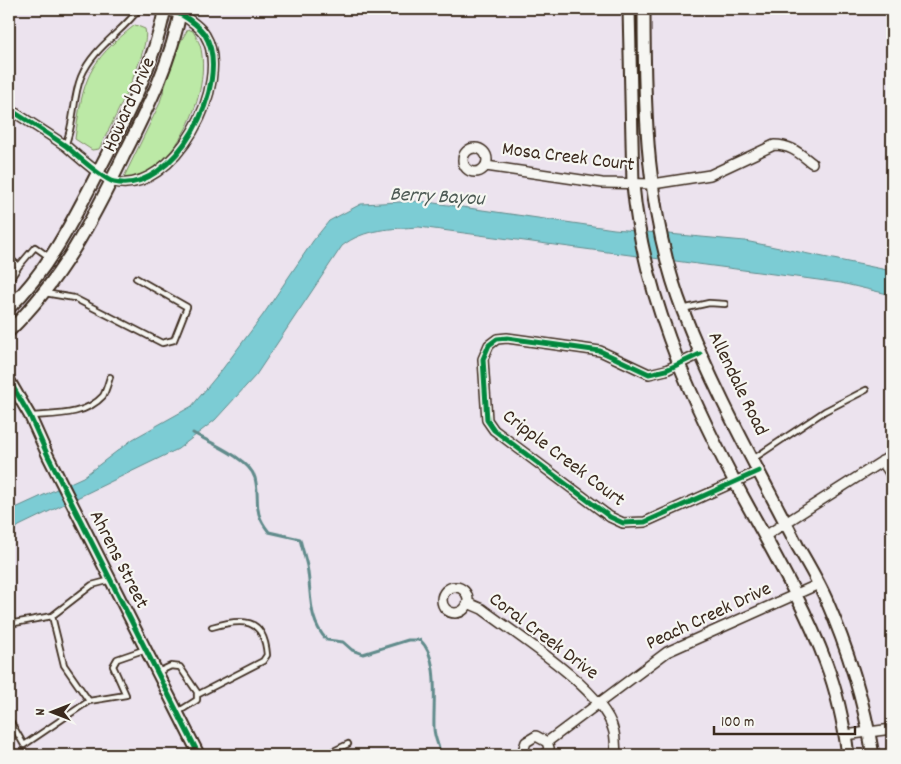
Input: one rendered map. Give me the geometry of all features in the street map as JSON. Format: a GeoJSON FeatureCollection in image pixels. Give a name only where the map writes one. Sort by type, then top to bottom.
{"type":"FeatureCollection","features":[{"type":"Feature","properties":{"kind":"main road"},"geometry":{"type":"LineString","coordinates":[[628,9],[632,185],[635,212],[653,292],[679,364],[735,482],[765,536],[827,664],[845,735],[848,755]]}},
{"type":"Feature","properties":{"kind":"main road","name":"Allendale Road"},"geometry":{"type":"LineString","coordinates":[[644,9],[644,98],[653,184],[657,220],[674,284],[700,354],[758,471],[819,584],[844,643],[869,730],[873,755]]}},
{"type":"Feature","properties":{"kind":"main road","name":"Howard Drive"},"geometry":{"type":"LineString","coordinates":[[9,307],[50,258],[74,220],[144,79],[165,10]]}},
{"type":"Feature","properties":{"kind":"main road","name":"Howard Drive"},"geometry":{"type":"LineString","coordinates":[[9,331],[45,293],[85,233],[164,72],[180,11]]}},
{"type":"Feature","properties":{"kind":"main road"},"geometry":{"type":"LineString","coordinates":[[629,97],[644,98]]}},
{"type":"Feature","properties":{"kind":"street"},"geometry":{"type":"LineString","coordinates":[[9,108],[65,146],[111,182],[135,182],[163,168],[191,137],[206,105],[212,71],[210,52],[205,35],[180,11],[149,9]]}},
{"type":"Feature","properties":{"kind":"street","name":"Mosa Creek Court"},"geometry":{"type":"LineString","coordinates":[[486,166],[602,183],[632,185],[653,184],[710,174],[774,145],[785,145],[812,163]]}},
{"type":"Feature","properties":{"kind":"street","name":"Cripple Creek Court"},"geometry":{"type":"LineString","coordinates":[[700,354],[666,370],[649,374],[600,351],[507,338],[497,339],[489,345],[483,359],[487,420],[494,430],[610,517],[623,523],[645,522],[758,471]]}},
{"type":"Feature","properties":{"kind":"street","name":"Ahrens Street"},"geometry":{"type":"LineString","coordinates":[[9,380],[30,416],[48,456],[199,755]]}},
{"type":"Feature","properties":{"kind":"street"},"geometry":{"type":"LineString","coordinates":[[765,536],[892,455]]}},
{"type":"Feature","properties":{"kind":"street"},"geometry":{"type":"LineString","coordinates":[[882,461],[892,476]]}},
{"type":"Feature","properties":{"kind":"street","name":"Peach Creek Drive"},"geometry":{"type":"LineString","coordinates":[[547,742],[667,652],[819,584]]}},
{"type":"Feature","properties":{"kind":"street","name":"Coral Creek Drive"},"geometry":{"type":"LineString","coordinates":[[468,603],[482,609],[581,684],[598,702],[613,727],[616,755]]}},
{"type":"Feature","properties":{"kind":"street"},"geometry":{"type":"LineString","coordinates":[[845,735],[869,730],[892,729]]}},
{"type":"Feature","properties":{"kind":"street"},"geometry":{"type":"LineString","coordinates":[[526,755],[524,748],[530,737],[536,736],[547,742],[549,748],[546,755]]}},
{"type":"Feature","properties":{"kind":"lane"},"geometry":{"type":"LineString","coordinates":[[65,146],[70,136],[72,111],[81,77],[93,54],[139,9]]}},
{"type":"Feature","properties":{"kind":"lane"},"geometry":{"type":"LineString","coordinates":[[9,281],[35,247],[50,258]]}},
{"type":"Feature","properties":{"kind":"lane"},"geometry":{"type":"LineString","coordinates":[[9,258],[19,266]]}},
{"type":"Feature","properties":{"kind":"lane"},"geometry":{"type":"LineString","coordinates":[[45,293],[74,298],[162,343],[174,340],[187,308],[136,278]]}},
{"type":"Feature","properties":{"kind":"lane"},"geometry":{"type":"LineString","coordinates":[[682,309],[709,302],[725,304]]}},
{"type":"Feature","properties":{"kind":"lane"},"geometry":{"type":"LineString","coordinates":[[30,416],[72,413],[91,404],[104,395],[110,377]]}},
{"type":"Feature","properties":{"kind":"lane"},"geometry":{"type":"LineString","coordinates":[[753,459],[824,411],[866,390]]}},
{"type":"Feature","properties":{"kind":"lane"},"geometry":{"type":"LineString","coordinates":[[9,624],[52,616],[92,585],[112,580]]}},
{"type":"Feature","properties":{"kind":"lane"},"geometry":{"type":"LineString","coordinates":[[52,616],[64,665],[89,701]]}},
{"type":"Feature","properties":{"kind":"lane"},"geometry":{"type":"LineString","coordinates":[[197,694],[263,661],[266,655],[263,635],[258,626],[251,623],[227,623],[212,627]]}},
{"type":"Feature","properties":{"kind":"lane"},"geometry":{"type":"LineString","coordinates":[[9,719],[24,745],[89,701],[126,694],[113,666],[117,659],[146,648]]}},
{"type":"Feature","properties":{"kind":"lane"},"geometry":{"type":"LineString","coordinates":[[158,672],[171,666],[180,667],[197,694],[197,700],[178,712]]}},
{"type":"Feature","properties":{"kind":"lane"},"geometry":{"type":"LineString","coordinates":[[325,755],[348,744]]}},
{"type":"Feature","properties":{"kind":"green space"},"geometry":{"type":"Polygon","coordinates":[[[135,25],[145,29],[142,53],[129,88],[99,149],[92,150],[75,139],[85,87],[90,74],[106,50],[135,25]]]}},
{"type":"Feature","properties":{"kind":"green space"},"geometry":{"type":"Polygon","coordinates":[[[188,29],[193,31],[200,45],[203,64],[201,85],[195,107],[186,128],[174,148],[159,164],[142,175],[123,179],[159,105],[178,46],[188,29]]]}},
{"type":"Feature","properties":{"kind":"water"},"geometry":{"type":"Polygon","coordinates":[[[420,201],[614,229],[745,241],[892,271],[892,295],[841,283],[419,227],[379,230],[360,236],[342,246],[256,375],[215,420],[178,449],[19,526],[9,534],[9,511],[83,477],[133,439],[192,406],[263,315],[313,241],[329,221],[361,204],[420,201]]]}},
{"type":"Feature","properties":{"kind":"waterway"},"geometry":{"type":"LineString","coordinates":[[193,433],[228,452],[252,471],[257,486],[258,511],[263,524],[269,532],[300,539],[307,566],[313,615],[316,624],[327,640],[343,642],[352,650],[363,654],[408,640],[420,640],[426,648],[433,669],[434,731],[441,755]]}},
{"type":"Feature","properties":{"kind":"cycle path"},"geometry":{"type":"LineString","coordinates":[[9,109],[66,146],[104,177],[114,182],[136,182],[157,172],[176,154],[192,131],[205,106],[211,80],[212,55],[205,35],[191,21],[174,12],[149,9]]}},
{"type":"Feature","properties":{"kind":"cycle path"},"geometry":{"type":"LineString","coordinates":[[700,354],[666,370],[649,374],[600,351],[507,338],[497,339],[489,345],[483,359],[487,420],[494,430],[610,517],[623,523],[645,522],[759,471]]}},
{"type":"Feature","properties":{"kind":"cycle path"},"geometry":{"type":"LineString","coordinates":[[9,380],[30,416],[48,456],[199,755]]}},
{"type":"Feature","properties":{"kind":"water label","name":"Berry Bayou"},"geometry":{"type":"Point","coordinates":[437,198]}}]}
